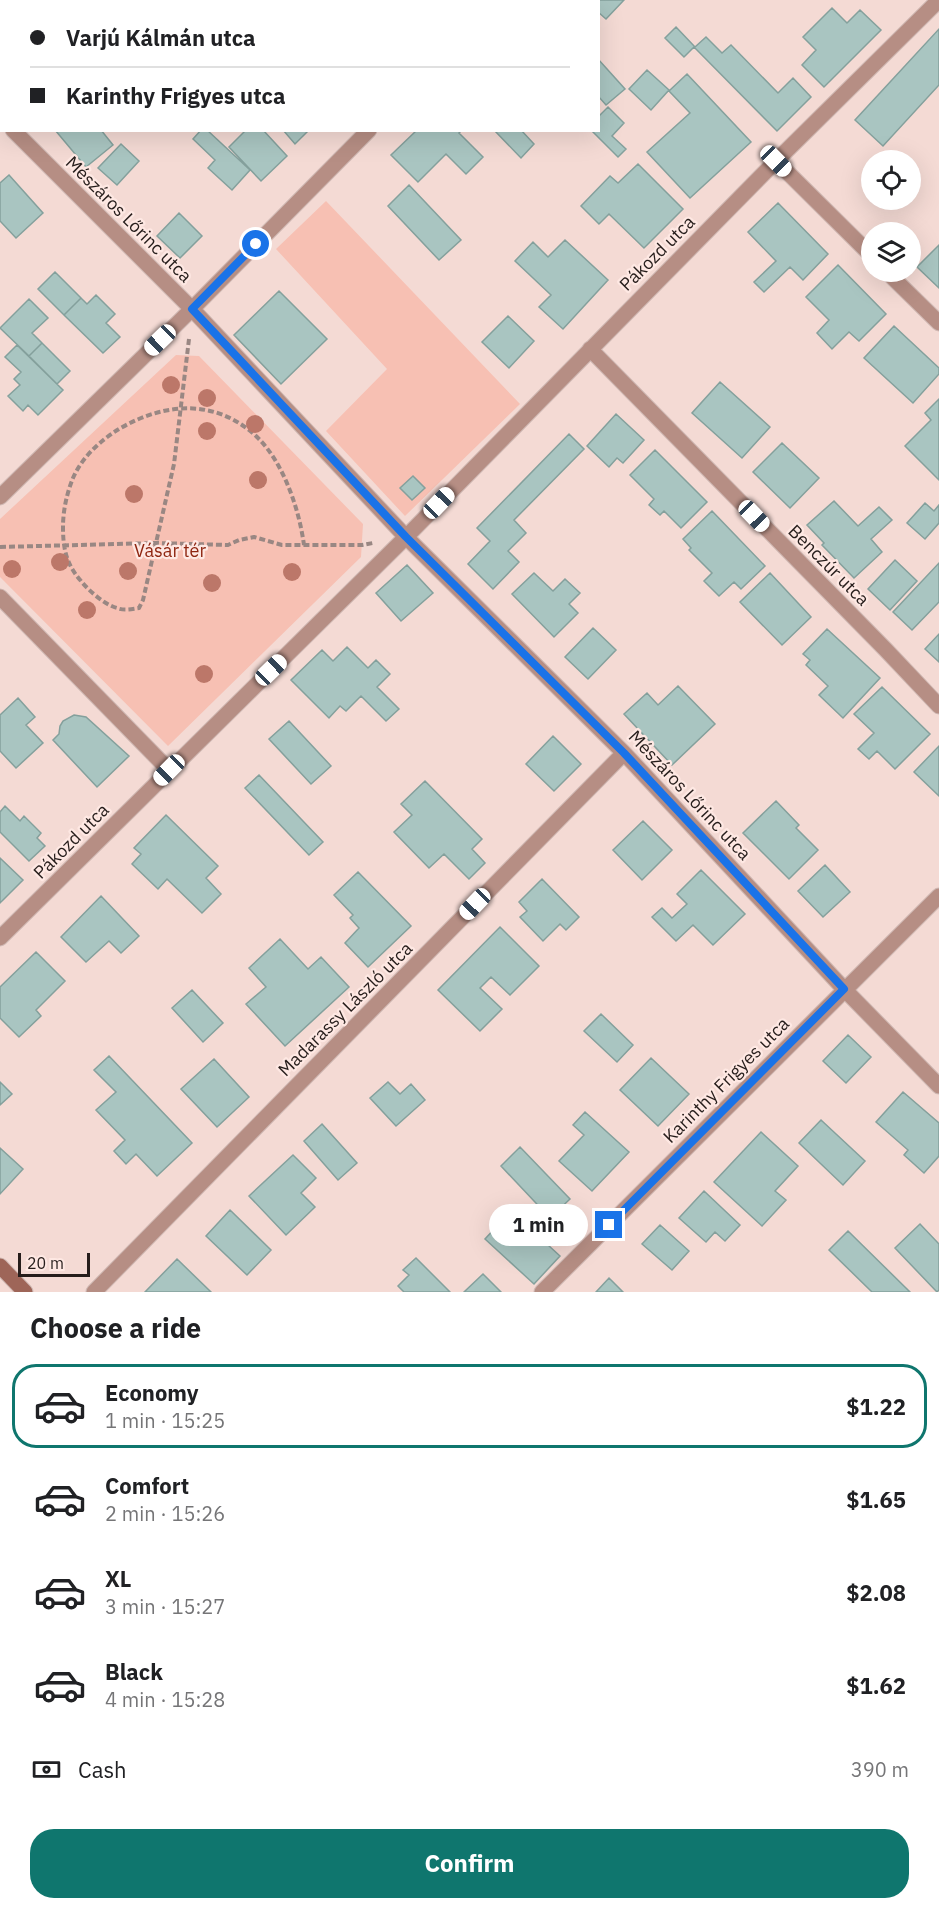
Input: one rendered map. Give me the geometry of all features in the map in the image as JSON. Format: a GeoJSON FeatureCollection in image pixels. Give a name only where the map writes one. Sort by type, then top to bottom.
{"type":"FeatureCollection","features":[{"type":"Feature","properties":{"kind":"street","name":"Pákozd utca"},"geometry":{"type":"LineString","coordinates":[[406,537],[776,161],[939,0]]}},
{"type":"Feature","properties":{"kind":"street","name":"Mészáros Lőrinc utca"},"geometry":{"type":"LineString","coordinates":[[15,132],[192,309]]}},
{"type":"Feature","properties":{"kind":"street"},"geometry":{"type":"LineString","coordinates":[[0,497],[192,309],[367,132]]}},
{"type":"Feature","properties":{"kind":"street"},"geometry":{"type":"LineString","coordinates":[[776,161],[861,245]]}},
{"type":"Feature","properties":{"kind":"street"},"geometry":{"type":"LineString","coordinates":[[897,282],[939,323]]}},
{"type":"Feature","properties":{"kind":"street"},"geometry":{"type":"LineString","coordinates":[[0,597],[169,770],[406,537],[192,309]]}},
{"type":"Feature","properties":{"kind":"street","name":"Benczúr utca"},"geometry":{"type":"LineString","coordinates":[[590,349],[939,706]]}},
{"type":"Feature","properties":{"kind":"street","name":"Mészáros Lőrinc utca"},"geometry":{"type":"LineString","coordinates":[[406,537],[624,753],[844,989],[939,1086]]}},
{"type":"Feature","properties":{"kind":"street","name":"Madarassy László utca"},"geometry":{"type":"LineString","coordinates":[[94,1292],[624,753]]}},
{"type":"Feature","properties":{"kind":"street","name":"Pákozd utca"},"geometry":{"type":"LineString","coordinates":[[0,938],[169,770]]}},
{"type":"Feature","properties":{"kind":"street","name":"Karinthy Frigyes utca"},"geometry":{"type":"LineString","coordinates":[[542,1292],[939,896]]}},
{"type":"Feature","properties":{"kind":"street"},"geometry":{"type":"LineString","coordinates":[[0,1266],[25,1292]]}},
{"type":"Feature","properties":{"kind":"path"},"geometry":{"type":"LineString","coordinates":[[192,309],[180,408],[174,464],[143,600],[139,608],[129,610],[116,608],[88,590],[71,568],[63,546],[63,518],[67,495],[74,476],[89,453],[105,437],[132,421],[158,411],[180,408],[215,411],[235,421],[257,438],[273,457],[295,503],[304,545]]}},
{"type":"Feature","properties":{"kind":"path"},"geometry":{"type":"LineString","coordinates":[[0,547],[156,543],[228,545],[254,537],[282,545],[362,544],[406,537]]}},
{"type":"Feature","properties":{"kind":"green space"},"geometry":{"type":"Polygon","coordinates":[[[326,201],[520,404],[405,516],[326,431],[387,369],[276,249],[326,201]]]}},
{"type":"Feature","properties":{"kind":"green space","name":"Vásár tér"},"geometry":{"type":"Polygon","coordinates":[[[176,355],[199,356],[363,524],[361,557],[168,746],[0,577],[0,519],[176,355]]]}},
{"type":"Feature","properties":{"kind":"building"},"geometry":{"type":"Polygon","coordinates":[[[600,0],[624,0],[606,19],[600,14],[600,0]]]}},
{"type":"Feature","properties":{"kind":"building"},"geometry":{"type":"Polygon","coordinates":[[[832,8],[847,23],[860,10],[881,30],[824,87],[802,65],[816,50],[803,37],[832,8]]]}},
{"type":"Feature","properties":{"kind":"building"},"geometry":{"type":"Polygon","coordinates":[[[676,27],[695,47],[706,37],[722,53],[731,45],[778,93],[793,78],[811,97],[777,131],[694,47],[684,57],[665,38],[676,27]]]}},
{"type":"Feature","properties":{"kind":"building"},"geometry":{"type":"Polygon","coordinates":[[[939,29],[939,85],[883,146],[855,120],[939,29]]]}},
{"type":"Feature","properties":{"kind":"building"},"geometry":{"type":"Polygon","coordinates":[[[600,61],[625,89],[606,105],[600,98],[600,61]]]}},
{"type":"Feature","properties":{"kind":"building"},"geometry":{"type":"Polygon","coordinates":[[[647,70],[669,90],[651,110],[629,89],[647,70]]]}},
{"type":"Feature","properties":{"kind":"building"},"geometry":{"type":"Polygon","coordinates":[[[687,74],[751,142],[690,198],[647,152],[690,113],[669,91],[687,74]]]}},
{"type":"Feature","properties":{"kind":"building"},"geometry":{"type":"Polygon","coordinates":[[[608,107],[624,123],[612,136],[626,149],[618,157],[593,132],[600,132],[600,115],[608,107]]]}},
{"type":"Feature","properties":{"kind":"building"},"geometry":{"type":"Polygon","coordinates":[[[57,132],[103,132],[113,145],[86,167],[57,132]]]}},
{"type":"Feature","properties":{"kind":"building"},"geometry":{"type":"Polygon","coordinates":[[[199,132],[209,132],[250,170],[232,190],[208,168],[215,160],[193,139],[199,132]]]}},
{"type":"Feature","properties":{"kind":"building"},"geometry":{"type":"Polygon","coordinates":[[[244,132],[265,132],[287,156],[261,181],[229,147],[244,132]]]}},
{"type":"Feature","properties":{"kind":"building"},"geometry":{"type":"Polygon","coordinates":[[[285,132],[307,132],[295,144],[285,132]]]}},
{"type":"Feature","properties":{"kind":"building"},"geometry":{"type":"Polygon","coordinates":[[[415,132],[460,132],[483,157],[466,174],[446,154],[418,182],[391,155],[415,132]]]}},
{"type":"Feature","properties":{"kind":"building"},"geometry":{"type":"Polygon","coordinates":[[[496,132],[523,132],[534,144],[521,158],[496,132]]]}},
{"type":"Feature","properties":{"kind":"building"},"geometry":{"type":"Polygon","coordinates":[[[121,144],[139,161],[117,185],[98,168],[121,144]]]}},
{"type":"Feature","properties":{"kind":"building"},"geometry":{"type":"Polygon","coordinates":[[[638,164],[683,209],[644,248],[609,214],[599,224],[581,206],[610,176],[618,183],[638,164]]]}},
{"type":"Feature","properties":{"kind":"building"},"geometry":{"type":"Polygon","coordinates":[[[9,175],[43,213],[16,238],[0,221],[0,183],[9,175]]]}},
{"type":"Feature","properties":{"kind":"building"},"geometry":{"type":"Polygon","coordinates":[[[409,185],[461,240],[439,260],[388,206],[409,185]]]}},
{"type":"Feature","properties":{"kind":"building"},"geometry":{"type":"Polygon","coordinates":[[[778,203],[828,254],[803,280],[790,267],[764,292],[754,282],[776,261],[748,232],[778,203]]]}},
{"type":"Feature","properties":{"kind":"building"},"geometry":{"type":"Polygon","coordinates":[[[179,213],[202,236],[180,258],[157,236],[179,213]]]}},
{"type":"Feature","properties":{"kind":"building"},"geometry":{"type":"Polygon","coordinates":[[[565,240],[608,280],[563,329],[539,307],[551,295],[515,261],[533,242],[548,257],[565,240]]]}},
{"type":"Feature","properties":{"kind":"building"},"geometry":{"type":"Polygon","coordinates":[[[939,245],[939,288],[921,271],[921,263],[939,245]]]}},
{"type":"Feature","properties":{"kind":"building"},"geometry":{"type":"Polygon","coordinates":[[[838,265],[886,314],[859,341],[849,332],[832,349],[817,333],[829,320],[806,297],[838,265]]]}},
{"type":"Feature","properties":{"kind":"building"},"geometry":{"type":"Polygon","coordinates":[[[55,272],[81,298],[64,315],[38,289],[55,272]]]}},
{"type":"Feature","properties":{"kind":"building"},"geometry":{"type":"Polygon","coordinates":[[[279,291],[327,339],[281,384],[234,335],[279,291]]]}},
{"type":"Feature","properties":{"kind":"building"},"geometry":{"type":"Polygon","coordinates":[[[96,295],[115,314],[106,323],[120,337],[103,353],[64,315],[81,298],[87,304],[96,295]]]}},
{"type":"Feature","properties":{"kind":"building"},"geometry":{"type":"Polygon","coordinates":[[[29,299],[48,318],[32,333],[42,343],[29,356],[0,328],[29,299]]]}},
{"type":"Feature","properties":{"kind":"building"},"geometry":{"type":"Polygon","coordinates":[[[508,316],[534,341],[509,368],[482,342],[508,316]]]}},
{"type":"Feature","properties":{"kind":"building"},"geometry":{"type":"Polygon","coordinates":[[[894,326],[939,368],[939,374],[913,403],[864,358],[894,326]]]}},
{"type":"Feature","properties":{"kind":"building"},"geometry":{"type":"Polygon","coordinates":[[[42,343],[70,371],[57,384],[29,356],[42,343]]]}},
{"type":"Feature","properties":{"kind":"building"},"geometry":{"type":"Polygon","coordinates":[[[17,345],[63,390],[38,415],[28,405],[23,411],[8,396],[20,385],[14,379],[21,372],[5,357],[17,345]]]}},
{"type":"Feature","properties":{"kind":"building"},"geometry":{"type":"Polygon","coordinates":[[[720,382],[770,427],[742,458],[692,413],[720,382]]]}},
{"type":"Feature","properties":{"kind":"building"},"geometry":{"type":"Polygon","coordinates":[[[939,399],[939,480],[905,446],[931,420],[925,413],[939,399]]]}},
{"type":"Feature","properties":{"kind":"building"},"geometry":{"type":"Polygon","coordinates":[[[616,414],[644,440],[623,463],[617,458],[609,467],[587,446],[616,414]]]}},
{"type":"Feature","properties":{"kind":"building"},"geometry":{"type":"Polygon","coordinates":[[[569,434],[584,449],[514,520],[526,533],[508,551],[519,562],[493,589],[468,564],[490,541],[477,528],[569,434]]]}},
{"type":"Feature","properties":{"kind":"building"},"geometry":{"type":"Polygon","coordinates":[[[782,443],[819,478],[790,508],[753,472],[782,443]]]}},
{"type":"Feature","properties":{"kind":"building"},"geometry":{"type":"Polygon","coordinates":[[[655,450],[707,502],[681,528],[664,511],[660,515],[649,505],[654,499],[630,475],[655,450]]]}},
{"type":"Feature","properties":{"kind":"building"},"geometry":{"type":"Polygon","coordinates":[[[413,476],[425,488],[412,500],[400,488],[413,476]]]}},
{"type":"Feature","properties":{"kind":"building"},"geometry":{"type":"Polygon","coordinates":[[[834,501],[858,526],[879,507],[892,520],[871,539],[882,552],[854,578],[822,545],[824,543],[807,525],[834,501]]]}},
{"type":"Feature","properties":{"kind":"building"},"geometry":{"type":"Polygon","coordinates":[[[925,503],[934,511],[939,505],[939,523],[925,539],[907,523],[925,503]]]}},
{"type":"Feature","properties":{"kind":"building"},"geometry":{"type":"Polygon","coordinates":[[[712,511],[765,566],[741,589],[734,582],[719,596],[704,581],[712,573],[689,550],[691,548],[683,539],[712,511]]]}},
{"type":"Feature","properties":{"kind":"building"},"geometry":{"type":"Polygon","coordinates":[[[895,560],[917,581],[890,610],[868,589],[895,560]]]}},
{"type":"Feature","properties":{"kind":"building"},"geometry":{"type":"Polygon","coordinates":[[[939,563],[939,602],[912,630],[893,612],[939,563]]]}},
{"type":"Feature","properties":{"kind":"building"},"geometry":{"type":"Polygon","coordinates":[[[407,565],[433,593],[401,621],[376,593],[407,565]]]}},
{"type":"Feature","properties":{"kind":"building"},"geometry":{"type":"Polygon","coordinates":[[[534,573],[553,591],[565,579],[580,593],[569,604],[578,613],[554,637],[512,594],[534,573]]]}},
{"type":"Feature","properties":{"kind":"building"},"geometry":{"type":"Polygon","coordinates":[[[770,573],[811,617],[782,645],[740,602],[770,573]]]}},
{"type":"Feature","properties":{"kind":"building"},"geometry":{"type":"Polygon","coordinates":[[[593,628],[616,650],[588,679],[565,657],[593,628]]]}},
{"type":"Feature","properties":{"kind":"building"},"geometry":{"type":"Polygon","coordinates":[[[827,629],[880,678],[843,718],[819,695],[828,686],[806,665],[810,660],[803,654],[827,629]]]}},
{"type":"Feature","properties":{"kind":"building"},"geometry":{"type":"Polygon","coordinates":[[[939,634],[939,662],[925,649],[939,634]]]}},
{"type":"Feature","properties":{"kind":"building"},"geometry":{"type":"Polygon","coordinates":[[[347,647],[368,668],[376,660],[390,674],[377,687],[399,709],[386,721],[361,696],[346,711],[340,706],[329,718],[291,680],[322,650],[333,661],[347,647]]]}},
{"type":"Feature","properties":{"kind":"building"},"geometry":{"type":"Polygon","coordinates":[[[678,686],[715,724],[672,765],[624,714],[647,693],[658,705],[678,686]]]}},
{"type":"Feature","properties":{"kind":"building"},"geometry":{"type":"Polygon","coordinates":[[[882,687],[930,734],[895,769],[877,751],[869,759],[858,749],[874,733],[854,714],[882,687]]]}},
{"type":"Feature","properties":{"kind":"building"},"geometry":{"type":"Polygon","coordinates":[[[18,698],[35,717],[26,725],[43,743],[16,768],[0,751],[0,715],[18,698]]]}},
{"type":"Feature","properties":{"kind":"building"},"geometry":{"type":"Polygon","coordinates":[[[74,715],[86,717],[129,756],[97,787],[53,740],[59,734],[63,721],[74,715]]]}},
{"type":"Feature","properties":{"kind":"building"},"geometry":{"type":"Polygon","coordinates":[[[289,721],[331,766],[311,784],[269,739],[289,721]]]}},
{"type":"Feature","properties":{"kind":"building"},"geometry":{"type":"Polygon","coordinates":[[[553,736],[581,764],[554,791],[526,764],[553,736]]]}},
{"type":"Feature","properties":{"kind":"building"},"geometry":{"type":"Polygon","coordinates":[[[939,746],[939,796],[914,772],[939,746]]]}},
{"type":"Feature","properties":{"kind":"building"},"geometry":{"type":"Polygon","coordinates":[[[259,775],[323,842],[309,855],[245,788],[259,775]]]}},
{"type":"Feature","properties":{"kind":"building"},"geometry":{"type":"Polygon","coordinates":[[[425,781],[482,839],[472,849],[485,863],[469,879],[444,854],[429,868],[394,832],[412,815],[401,804],[425,781]]]}},
{"type":"Feature","properties":{"kind":"building"},"geometry":{"type":"Polygon","coordinates":[[[776,801],[799,825],[796,828],[818,850],[789,879],[743,833],[776,801]]]}},
{"type":"Feature","properties":{"kind":"building"},"geometry":{"type":"Polygon","coordinates":[[[5,806],[20,821],[24,816],[41,833],[37,838],[45,846],[29,861],[0,832],[0,812],[5,806]]]}},
{"type":"Feature","properties":{"kind":"building"},"geometry":{"type":"Polygon","coordinates":[[[166,815],[218,866],[206,878],[221,894],[202,913],[167,879],[158,889],[132,864],[141,854],[134,848],[166,815]]]}},
{"type":"Feature","properties":{"kind":"building"},"geometry":{"type":"Polygon","coordinates":[[[643,821],[672,850],[642,880],[613,850],[643,821]]]}},
{"type":"Feature","properties":{"kind":"building"},"geometry":{"type":"Polygon","coordinates":[[[0,858],[23,880],[0,903],[0,858]]]}},
{"type":"Feature","properties":{"kind":"building"},"geometry":{"type":"Polygon","coordinates":[[[825,865],[850,892],[823,917],[798,891],[825,865]]]}},
{"type":"Feature","properties":{"kind":"building"},"geometry":{"type":"Polygon","coordinates":[[[701,870],[745,914],[713,945],[693,925],[676,941],[652,917],[662,908],[672,918],[687,904],[677,894],[701,870]]]}},
{"type":"Feature","properties":{"kind":"building"},"geometry":{"type":"Polygon","coordinates":[[[358,872],[411,926],[368,967],[345,943],[359,928],[350,918],[353,915],[334,895],[358,872]]]}},
{"type":"Feature","properties":{"kind":"building"},"geometry":{"type":"Polygon","coordinates":[[[542,879],[579,917],[566,930],[560,924],[543,941],[520,917],[527,911],[519,902],[542,879]]]}},
{"type":"Feature","properties":{"kind":"building"},"geometry":{"type":"Polygon","coordinates":[[[101,896],[139,936],[121,953],[109,941],[86,962],[61,937],[101,896]]]}},
{"type":"Feature","properties":{"kind":"building"},"geometry":{"type":"Polygon","coordinates":[[[500,927],[539,966],[510,995],[491,977],[480,988],[502,1009],[480,1031],[438,990],[500,927]]]}},
{"type":"Feature","properties":{"kind":"building"},"geometry":{"type":"Polygon","coordinates":[[[280,939],[308,969],[321,957],[349,987],[285,1046],[246,1004],[266,987],[249,968],[280,939]]]}},
{"type":"Feature","properties":{"kind":"building"},"geometry":{"type":"Polygon","coordinates":[[[36,952],[65,981],[36,1010],[41,1016],[19,1037],[0,1018],[0,987],[36,952]]]}},
{"type":"Feature","properties":{"kind":"building"},"geometry":{"type":"Polygon","coordinates":[[[192,990],[223,1023],[203,1042],[172,1008],[192,990]]]}},
{"type":"Feature","properties":{"kind":"building"},"geometry":{"type":"Polygon","coordinates":[[[601,1014],[633,1045],[617,1062],[584,1031],[601,1014]]]}},
{"type":"Feature","properties":{"kind":"building"},"geometry":{"type":"Polygon","coordinates":[[[848,1035],[871,1057],[846,1083],[823,1061],[848,1035]]]}},
{"type":"Feature","properties":{"kind":"building"},"geometry":{"type":"Polygon","coordinates":[[[109,1056],[192,1143],[157,1176],[136,1154],[126,1164],[114,1151],[125,1140],[96,1110],[116,1092],[94,1070],[109,1056]]]}},
{"type":"Feature","properties":{"kind":"building"},"geometry":{"type":"Polygon","coordinates":[[[651,1058],[689,1094],[658,1126],[620,1090],[651,1058]]]}},
{"type":"Feature","properties":{"kind":"building"},"geometry":{"type":"Polygon","coordinates":[[[214,1059],[249,1097],[217,1127],[181,1089],[214,1059]]]}},
{"type":"Feature","properties":{"kind":"building"},"geometry":{"type":"Polygon","coordinates":[[[0,1082],[12,1094],[0,1105],[0,1082]]]}},
{"type":"Feature","properties":{"kind":"building"},"geometry":{"type":"Polygon","coordinates":[[[388,1082],[400,1094],[411,1084],[425,1100],[396,1126],[370,1098],[388,1082]]]}},
{"type":"Feature","properties":{"kind":"building"},"geometry":{"type":"Polygon","coordinates":[[[903,1092],[939,1123],[939,1156],[924,1173],[904,1155],[908,1150],[876,1122],[903,1092]]]}},
{"type":"Feature","properties":{"kind":"building"},"geometry":{"type":"Polygon","coordinates":[[[585,1112],[629,1152],[592,1191],[559,1161],[584,1135],[573,1125],[585,1112]]]}},
{"type":"Feature","properties":{"kind":"building"},"geometry":{"type":"Polygon","coordinates":[[[821,1120],[865,1161],[843,1185],[799,1143],[821,1120]]]}},
{"type":"Feature","properties":{"kind":"building"},"geometry":{"type":"Polygon","coordinates":[[[322,1124],[357,1163],[338,1180],[304,1141],[322,1124]]]}},
{"type":"Feature","properties":{"kind":"building"},"geometry":{"type":"Polygon","coordinates":[[[761,1132],[798,1166],[775,1191],[786,1200],[762,1226],[714,1182],[761,1132]]]}},
{"type":"Feature","properties":{"kind":"building"},"geometry":{"type":"Polygon","coordinates":[[[520,1147],[570,1199],[550,1218],[501,1166],[520,1147]]]}},
{"type":"Feature","properties":{"kind":"building"},"geometry":{"type":"Polygon","coordinates":[[[0,1148],[23,1169],[0,1194],[0,1148]]]}},
{"type":"Feature","properties":{"kind":"building"},"geometry":{"type":"Polygon","coordinates":[[[293,1155],[316,1178],[301,1193],[315,1207],[286,1235],[249,1196],[293,1155]]]}},
{"type":"Feature","properties":{"kind":"building"},"geometry":{"type":"Polygon","coordinates":[[[704,1191],[740,1225],[725,1241],[715,1232],[706,1242],[679,1218],[704,1191]]]}},
{"type":"Feature","properties":{"kind":"building"},"geometry":{"type":"Polygon","coordinates":[[[230,1210],[271,1250],[247,1275],[206,1236],[230,1210]]]}},
{"type":"Feature","properties":{"kind":"building"},"geometry":{"type":"Polygon","coordinates":[[[511,1211],[560,1256],[534,1284],[485,1239],[511,1211]]]}},
{"type":"Feature","properties":{"kind":"building"},"geometry":{"type":"Polygon","coordinates":[[[920,1224],[939,1244],[939,1290],[937,1292],[895,1248],[920,1224]]]}},
{"type":"Feature","properties":{"kind":"building"},"geometry":{"type":"Polygon","coordinates":[[[660,1225],[689,1251],[672,1270],[642,1244],[660,1225]]]}},
{"type":"Feature","properties":{"kind":"building"},"geometry":{"type":"Polygon","coordinates":[[[848,1231],[910,1292],[872,1292],[829,1250],[848,1231]]]}},
{"type":"Feature","properties":{"kind":"building"},"geometry":{"type":"Polygon","coordinates":[[[416,1258],[450,1292],[404,1292],[398,1286],[409,1275],[403,1270],[416,1258]]]}},
{"type":"Feature","properties":{"kind":"building"},"geometry":{"type":"Polygon","coordinates":[[[177,1259],[211,1292],[145,1292],[177,1259]]]}},
{"type":"Feature","properties":{"kind":"building"},"geometry":{"type":"Polygon","coordinates":[[[483,1274],[501,1292],[464,1292],[483,1274]]]}},
{"type":"Feature","properties":{"kind":"building"},"geometry":{"type":"Polygon","coordinates":[[[609,1278],[623,1292],[596,1292],[609,1278]]]}},
{"type":"Feature","properties":{"kind":"route"},"geometry":{"type":"LineString","coordinates":[[256,244],[192,309],[406,537],[624,753],[844,989],[609,1225]]}}]}
